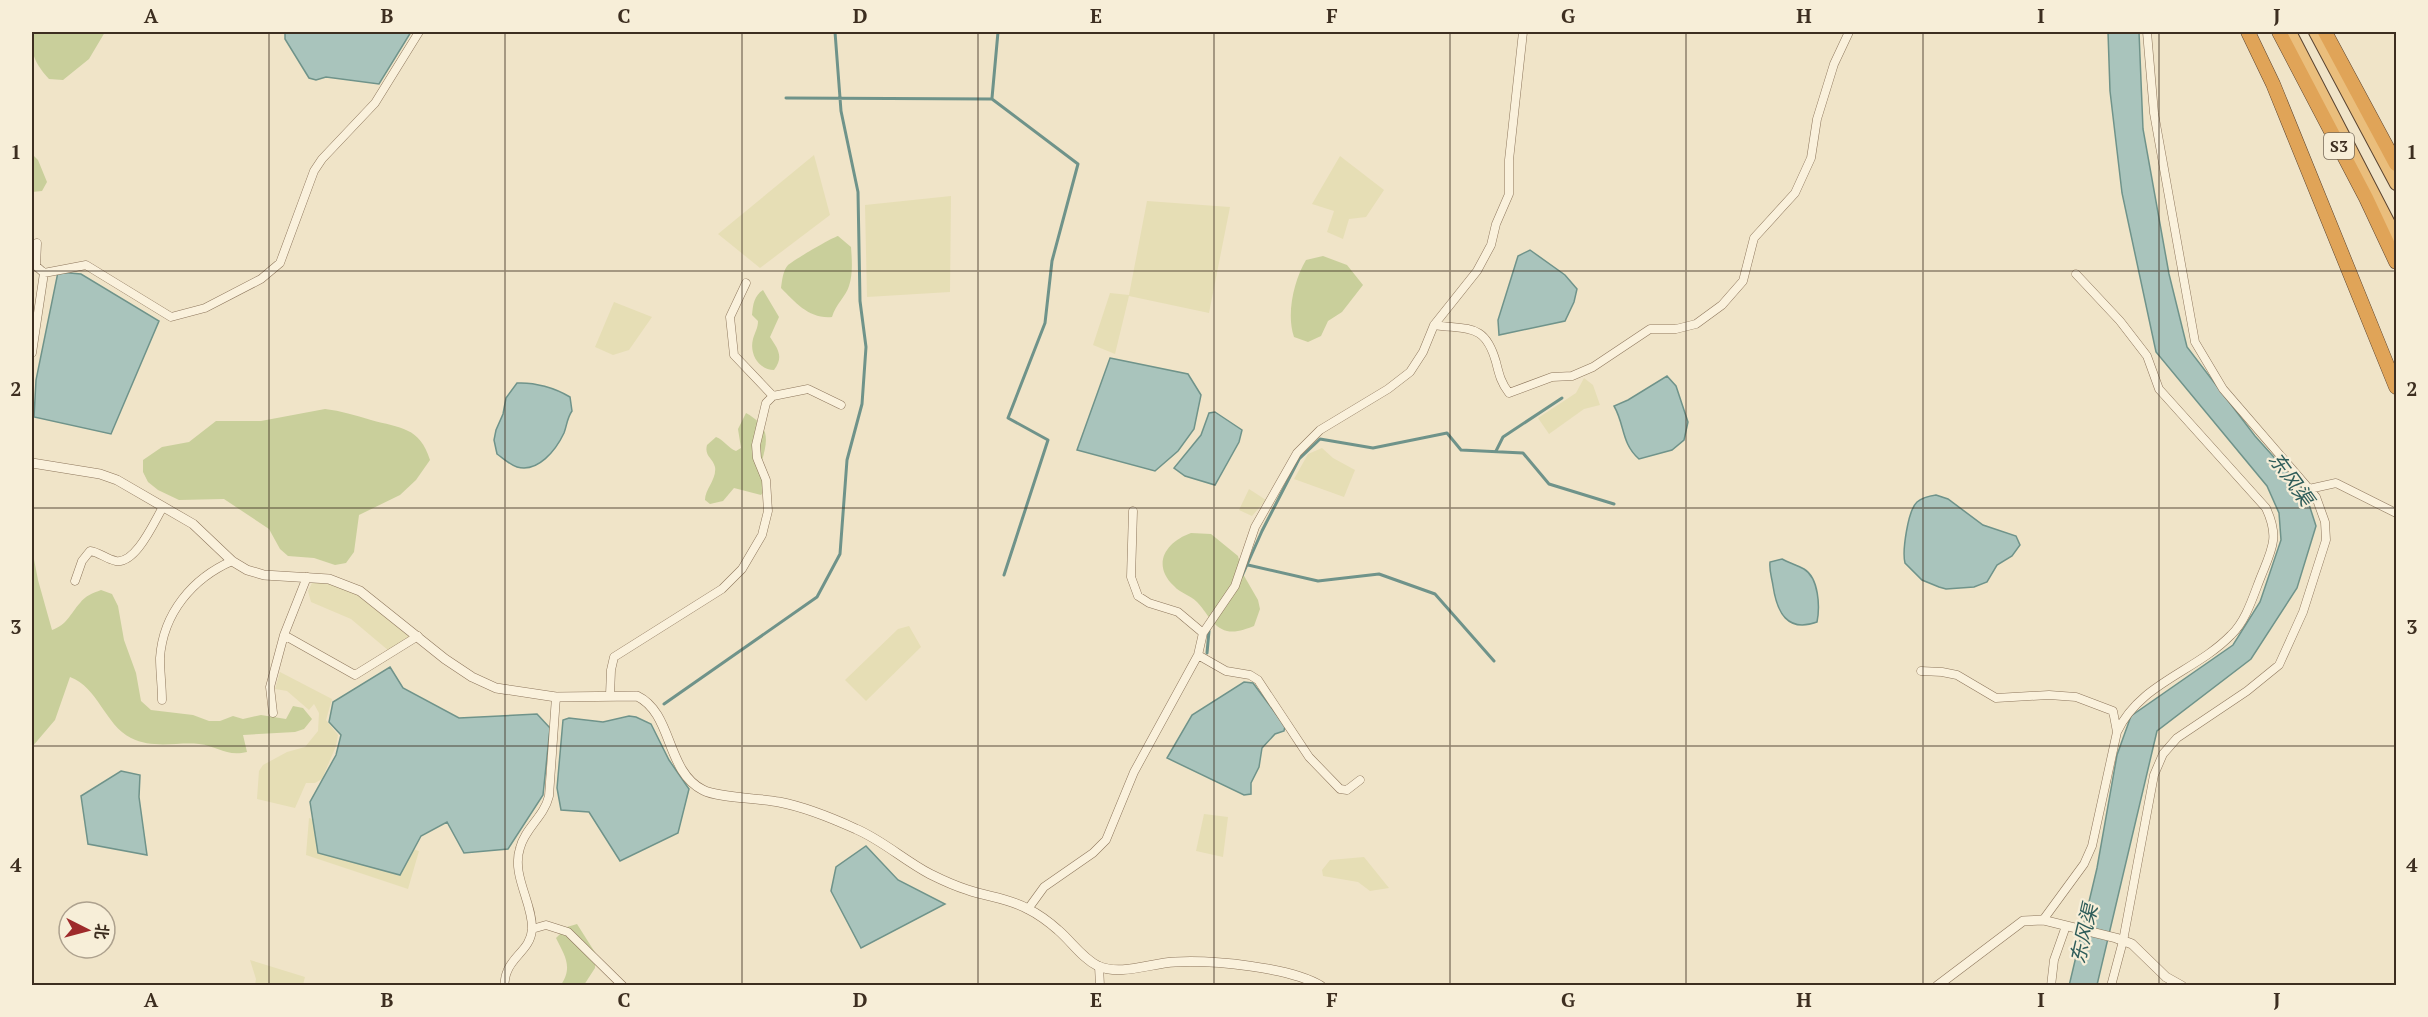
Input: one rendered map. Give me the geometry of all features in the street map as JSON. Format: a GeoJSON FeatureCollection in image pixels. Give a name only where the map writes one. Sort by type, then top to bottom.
{"type":"FeatureCollection","features":[{"type":"Feature","properties":{"kind":"highway"},"geometry":{"type":"LineString","coordinates":[[2248,32],[2273,84],[2397,387]]}},
{"type":"Feature","properties":{"kind":"highway","name":"S3"},"geometry":{"type":"LineString","coordinates":[[2279,32],[2397,262]]}},
{"type":"Feature","properties":{"kind":"highway"},"geometry":{"type":"LineString","coordinates":[[2290,32],[2397,237]]}},
{"type":"Feature","properties":{"kind":"highway"},"geometry":{"type":"LineString","coordinates":[[2314,32],[2397,184]]}},
{"type":"Feature","properties":{"kind":"highway","name":"S3"},"geometry":{"type":"LineString","coordinates":[[2325,32],[2397,164]]}},
{"type":"Feature","properties":{"kind":"street"},"geometry":{"type":"LineString","coordinates":[[44,273],[86,265],[171,317],[205,308],[261,279],[280,263],[289,244],[314,171],[322,159],[375,103],[419,32]]}},
{"type":"Feature","properties":{"kind":"street"},"geometry":{"type":"LineString","coordinates":[[1028,909],[1044,887],[1093,853],[1106,840],[1134,772],[1198,655],[1203,633],[1234,586],[1255,527],[1297,453],[1320,430],[1388,389],[1410,372],[1423,352],[1434,325],[1477,272],[1491,245],[1496,224],[1509,194],[1509,160],[1523,32]]}},
{"type":"Feature","properties":{"kind":"street"},"geometry":{"type":"LineString","coordinates":[[1434,325],[1469,330],[1484,335],[1491,346],[1502,384],[1509,393],[1552,377],[1572,375],[1593,367],[1650,329],[1676,329],[1696,324],[1722,305],[1743,281],[1754,238],[1795,192],[1811,158],[1817,118],[1834,64],[1849,32]]}},
{"type":"Feature","properties":{"kind":"street"},"geometry":{"type":"LineString","coordinates":[[2111,986],[2154,775],[2163,754],[2177,738],[2247,692],[2279,665],[2303,612],[2326,540],[2325,522],[2316,497],[2223,389],[2195,342],[2154,113],[2147,32]]}},
{"type":"Feature","properties":{"kind":"street"},"geometry":{"type":"LineString","coordinates":[[37,243],[36,266],[44,273]]}},
{"type":"Feature","properties":{"kind":"street"},"geometry":{"type":"LineString","coordinates":[[32,353],[44,273]]}},
{"type":"Feature","properties":{"kind":"street"},"geometry":{"type":"LineString","coordinates":[[2043,920],[2084,864],[2092,846],[2117,732],[2128,713],[2145,695],[2232,635],[2241,621],[2274,544],[2274,530],[2266,508],[2159,389],[2148,356],[2120,321],[2076,274]]}},
{"type":"Feature","properties":{"kind":"street"},"geometry":{"type":"LineString","coordinates":[[746,284],[730,317],[734,355],[773,396]]}},
{"type":"Feature","properties":{"kind":"street"},"geometry":{"type":"LineString","coordinates":[[610,695],[614,657],[722,589],[742,569],[762,535],[768,511],[766,480],[757,458],[756,446],[766,404],[773,396],[808,389],[841,405]]}},
{"type":"Feature","properties":{"kind":"street"},"geometry":{"type":"LineString","coordinates":[[32,463],[100,474],[117,480],[193,524],[232,561],[247,570],[264,575],[329,579],[360,591],[445,659],[472,678],[496,688],[556,697],[610,695],[637,696],[646,700],[656,714],[673,754],[689,779],[703,791],[779,802],[823,815],[859,830],[930,874],[968,890],[1003,897],[1028,909],[1057,929],[1086,958],[1099,966],[1116,969],[1175,962],[1208,963],[1295,973],[1321,986]]}},
{"type":"Feature","properties":{"kind":"street"},"geometry":{"type":"LineString","coordinates":[[2309,489],[2336,483],[2397,513]]}},
{"type":"Feature","properties":{"kind":"street"},"geometry":{"type":"LineString","coordinates":[[75,581],[82,561],[90,550],[115,561],[125,561],[135,553],[163,507]]}},
{"type":"Feature","properties":{"kind":"street"},"geometry":{"type":"LineString","coordinates":[[1133,511],[1131,577],[1138,596],[1149,603],[1178,612],[1203,633]]}},
{"type":"Feature","properties":{"kind":"street"},"geometry":{"type":"LineString","coordinates":[[162,700],[160,657],[165,631],[172,613],[192,588],[215,569],[232,561]]}},
{"type":"Feature","properties":{"kind":"street"},"geometry":{"type":"LineString","coordinates":[[273,713],[270,687],[284,635],[307,577]]}},
{"type":"Feature","properties":{"kind":"street"},"geometry":{"type":"LineString","coordinates":[[284,635],[355,675],[418,636]]}},
{"type":"Feature","properties":{"kind":"street"},"geometry":{"type":"LineString","coordinates":[[1198,655],[1226,671],[1250,675],[1258,680],[1309,757],[1340,789],[1347,790],[1360,780]]}},
{"type":"Feature","properties":{"kind":"street"},"geometry":{"type":"LineString","coordinates":[[1921,671],[1957,675],[1996,698],[2049,695],[2076,697],[2113,711],[2117,732]]}},
{"type":"Feature","properties":{"kind":"street"},"geometry":{"type":"LineString","coordinates":[[504,986],[507,970],[527,947],[532,929],[518,864],[519,848],[526,834],[546,809],[549,796],[556,697]]}},
{"type":"Feature","properties":{"kind":"street"},"geometry":{"type":"LineString","coordinates":[[1937,986],[2023,921],[2043,920],[2132,944],[2166,977],[2182,986]]}},
{"type":"Feature","properties":{"kind":"street"},"geometry":{"type":"LineString","coordinates":[[532,929],[546,925],[568,932],[623,986]]}},
{"type":"Feature","properties":{"kind":"street"},"geometry":{"type":"LineString","coordinates":[[2051,986],[2054,960],[2066,926]]}},
{"type":"Feature","properties":{"kind":"street"},"geometry":{"type":"LineString","coordinates":[[1099,966],[1100,986]]}},
{"type":"Feature","properties":{"kind":"shaded area"},"geometry":{"type":"Polygon","coordinates":[[[814,155],[830,215],[760,268],[718,234],[814,155]]]}},
{"type":"Feature","properties":{"kind":"shaded area"},"geometry":{"type":"Polygon","coordinates":[[[1340,156],[1384,190],[1366,217],[1349,219],[1343,239],[1327,232],[1334,211],[1312,204],[1340,156]]]}},
{"type":"Feature","properties":{"kind":"shaded area"},"geometry":{"type":"Polygon","coordinates":[[[951,196],[950,292],[867,297],[865,205],[951,196]]]}},
{"type":"Feature","properties":{"kind":"shaded area"},"geometry":{"type":"Polygon","coordinates":[[[1147,201],[1230,207],[1209,313],[1129,296],[1115,354],[1093,345],[1110,293],[1129,295],[1147,201]]]}},
{"type":"Feature","properties":{"kind":"shaded area"},"geometry":{"type":"Polygon","coordinates":[[[614,302],[652,317],[629,350],[613,355],[595,347],[614,302]]]}},
{"type":"Feature","properties":{"kind":"shaded area"},"geometry":{"type":"Polygon","coordinates":[[[1584,378],[1593,385],[1600,405],[1584,409],[1549,434],[1538,418],[1576,393],[1584,378]]]}},
{"type":"Feature","properties":{"kind":"shaded area"},"geometry":{"type":"Polygon","coordinates":[[[1322,448],[1333,458],[1355,470],[1344,497],[1294,479],[1308,454],[1322,448]]]}},
{"type":"Feature","properties":{"kind":"shaded area"},"geometry":{"type":"Polygon","coordinates":[[[1249,489],[1266,500],[1252,516],[1239,510],[1249,489]]]}},
{"type":"Feature","properties":{"kind":"shaded area"},"geometry":{"type":"Polygon","coordinates":[[[313,581],[344,587],[364,598],[411,635],[389,651],[351,619],[311,602],[308,591],[313,581]]]}},
{"type":"Feature","properties":{"kind":"shaded area"},"geometry":{"type":"Polygon","coordinates":[[[909,626],[921,647],[866,701],[845,680],[898,629],[909,626]]]}},
{"type":"Feature","properties":{"kind":"shaded area"},"geometry":{"type":"Polygon","coordinates":[[[280,672],[332,699],[326,720],[338,735],[336,746],[322,779],[315,783],[306,783],[295,808],[257,799],[259,771],[263,765],[287,752],[305,747],[318,731],[319,713],[314,704],[309,710],[287,691],[275,689],[280,672]]]}},
{"type":"Feature","properties":{"kind":"shaded area"},"geometry":{"type":"Polygon","coordinates":[[[1204,814],[1228,817],[1223,857],[1196,851],[1204,814]]]}},
{"type":"Feature","properties":{"kind":"shaded area"},"geometry":{"type":"Polygon","coordinates":[[[309,818],[419,851],[408,889],[306,855],[309,818]]]}},
{"type":"Feature","properties":{"kind":"shaded area"},"geometry":{"type":"Polygon","coordinates":[[[1364,857],[1389,888],[1370,891],[1358,882],[1323,876],[1322,870],[1330,860],[1364,857]]]}},
{"type":"Feature","properties":{"kind":"shaded area"},"geometry":{"type":"Polygon","coordinates":[[[250,960],[305,977],[303,985],[255,985],[256,979],[250,960]]]}},
{"type":"Feature","properties":{"kind":"green space"},"geometry":{"type":"Polygon","coordinates":[[[32,32],[105,32],[89,59],[63,80],[49,79],[40,68],[34,57],[32,32]]]}},
{"type":"Feature","properties":{"kind":"green space"},"geometry":{"type":"Polygon","coordinates":[[[32,154],[38,160],[47,182],[42,191],[32,192],[32,154]]]}},
{"type":"Feature","properties":{"kind":"green space"},"geometry":{"type":"Polygon","coordinates":[[[838,236],[851,247],[850,281],[848,290],[832,317],[824,317],[804,309],[781,288],[783,276],[786,267],[792,262],[838,236]]]}},
{"type":"Feature","properties":{"kind":"green space"},"geometry":{"type":"Polygon","coordinates":[[[1323,256],[1347,265],[1363,285],[1342,312],[1328,321],[1321,336],[1308,342],[1294,337],[1291,318],[1292,297],[1306,260],[1323,256]]]}},
{"type":"Feature","properties":{"kind":"green space"},"geometry":{"type":"Polygon","coordinates":[[[763,290],[779,317],[770,337],[779,357],[774,370],[760,364],[752,350],[758,321],[752,315],[753,307],[756,298],[763,290]]]}},
{"type":"Feature","properties":{"kind":"green space"},"geometry":{"type":"Polygon","coordinates":[[[325,409],[400,427],[421,441],[430,460],[416,480],[400,495],[359,515],[354,552],[346,563],[335,565],[314,558],[288,556],[280,549],[269,529],[224,499],[179,500],[158,490],[148,482],[143,472],[143,460],[162,447],[189,442],[216,421],[261,421],[325,409]]]}},
{"type":"Feature","properties":{"kind":"green space"},"geometry":{"type":"Polygon","coordinates":[[[746,413],[761,424],[766,436],[760,468],[768,486],[761,495],[734,488],[723,501],[710,504],[705,500],[715,467],[707,452],[707,445],[716,437],[736,451],[741,448],[738,429],[746,413]]]}},
{"type":"Feature","properties":{"kind":"green space"},"geometry":{"type":"Polygon","coordinates":[[[1191,533],[1211,534],[1238,556],[1243,574],[1258,600],[1260,609],[1254,626],[1234,631],[1222,629],[1197,602],[1176,588],[1167,578],[1163,570],[1164,555],[1175,542],[1191,533]]]}},
{"type":"Feature","properties":{"kind":"green space"},"geometry":{"type":"Polygon","coordinates":[[[32,549],[52,630],[65,622],[89,595],[101,590],[112,594],[118,606],[124,640],[136,673],[141,701],[151,710],[220,721],[233,716],[243,719],[261,715],[286,719],[293,706],[303,708],[312,719],[304,729],[295,732],[243,735],[247,752],[233,753],[199,744],[148,743],[131,738],[122,732],[88,689],[70,677],[55,720],[32,747],[32,549]]]}},
{"type":"Feature","properties":{"kind":"green space"},"geometry":{"type":"Polygon","coordinates":[[[577,924],[596,954],[595,968],[584,985],[561,985],[567,973],[567,967],[565,956],[556,938],[567,927],[577,924]]]}},
{"type":"Feature","properties":{"kind":"water"},"geometry":{"type":"Polygon","coordinates":[[[285,32],[411,32],[379,84],[326,77],[316,80],[309,78],[285,39],[285,32]]]}},
{"type":"Feature","properties":{"kind":"water","name":"东风渠"},"geometry":{"type":"Polygon","coordinates":[[[2108,32],[2139,32],[2143,129],[2169,274],[2187,347],[2255,436],[2305,492],[2316,526],[2297,588],[2251,659],[2157,731],[2097,985],[2069,986],[2097,868],[2117,755],[2131,716],[2233,645],[2260,602],[2281,540],[2279,513],[2267,486],[2156,352],[2122,193],[2110,91],[2108,32]]]}},
{"type":"Feature","properties":{"kind":"water"},"geometry":{"type":"Polygon","coordinates":[[[1530,250],[1565,275],[1577,289],[1574,302],[1565,321],[1499,335],[1498,320],[1518,256],[1530,250]]]}},
{"type":"Feature","properties":{"kind":"water"},"geometry":{"type":"Polygon","coordinates":[[[58,272],[81,274],[159,321],[111,434],[34,417],[36,380],[58,272]]]}},
{"type":"Feature","properties":{"kind":"water"},"geometry":{"type":"Polygon","coordinates":[[[1110,358],[1188,374],[1201,395],[1194,429],[1178,451],[1155,471],[1077,450],[1110,358]]]}},
{"type":"Feature","properties":{"kind":"water"},"geometry":{"type":"Polygon","coordinates":[[[1667,376],[1676,386],[1688,422],[1684,440],[1672,450],[1639,459],[1629,447],[1614,406],[1667,376]]]}},
{"type":"Feature","properties":{"kind":"water"},"geometry":{"type":"Polygon","coordinates":[[[517,383],[551,388],[570,397],[572,411],[564,433],[551,453],[539,463],[525,468],[514,466],[497,454],[494,440],[506,398],[517,383]]]}},
{"type":"Feature","properties":{"kind":"water"},"geometry":{"type":"Polygon","coordinates":[[[1215,412],[1242,430],[1239,442],[1215,485],[1185,476],[1174,468],[1201,435],[1209,413],[1215,412]]]}},
{"type":"Feature","properties":{"kind":"water"},"geometry":{"type":"Polygon","coordinates":[[[1936,495],[1948,499],[1983,525],[2016,536],[2020,545],[2012,556],[1997,565],[1987,582],[1974,587],[1946,589],[1922,580],[1905,563],[1906,531],[1914,506],[1928,496],[1936,495]]]}},
{"type":"Feature","properties":{"kind":"water"},"geometry":{"type":"Polygon","coordinates":[[[1782,559],[1804,569],[1813,579],[1818,601],[1817,622],[1798,625],[1785,618],[1781,612],[1775,595],[1770,562],[1782,559]]]}},
{"type":"Feature","properties":{"kind":"water"},"geometry":{"type":"Polygon","coordinates":[[[390,667],[403,688],[459,718],[537,714],[550,728],[543,795],[508,849],[464,853],[447,822],[421,836],[400,875],[318,853],[310,802],[336,755],[341,735],[329,722],[333,702],[390,667]]]}},
{"type":"Feature","properties":{"kind":"water"},"geometry":{"type":"Polygon","coordinates":[[[1244,682],[1253,683],[1285,726],[1284,731],[1275,734],[1262,748],[1259,767],[1251,783],[1251,794],[1244,795],[1167,758],[1192,715],[1244,682]]]}},
{"type":"Feature","properties":{"kind":"water"},"geometry":{"type":"Polygon","coordinates":[[[629,716],[651,724],[669,760],[689,789],[678,833],[620,861],[589,812],[561,810],[557,788],[563,720],[569,718],[603,722],[629,716]]]}},
{"type":"Feature","properties":{"kind":"water"},"geometry":{"type":"Polygon","coordinates":[[[121,771],[140,775],[139,797],[147,855],[88,844],[81,796],[121,771]]]}},
{"type":"Feature","properties":{"kind":"water"},"geometry":{"type":"Polygon","coordinates":[[[866,846],[898,880],[945,904],[861,948],[831,891],[836,867],[866,846]]]}},
{"type":"Feature","properties":{"kind":"waterway"},"geometry":{"type":"LineString","coordinates":[[664,704],[817,597],[840,554],[847,460],[862,404],[866,347],[860,301],[858,192],[841,111],[835,32]]}},
{"type":"Feature","properties":{"kind":"waterway"},"geometry":{"type":"LineString","coordinates":[[992,98],[998,32]]}},
{"type":"Feature","properties":{"kind":"waterway"},"geometry":{"type":"LineString","coordinates":[[786,98],[992,99],[1078,164],[1052,261],[1045,323],[1008,418],[1048,440],[1004,575]]}},
{"type":"Feature","properties":{"kind":"waterway"},"geometry":{"type":"LineString","coordinates":[[1496,451],[1503,437],[1562,398]]}},
{"type":"Feature","properties":{"kind":"waterway"},"geometry":{"type":"LineString","coordinates":[[1242,576],[1299,459],[1320,439],[1373,448],[1447,433],[1461,450],[1523,453],[1549,484],[1614,504]]}},
{"type":"Feature","properties":{"kind":"waterway"},"geometry":{"type":"LineString","coordinates":[[1248,565],[1318,581],[1379,574],[1435,594],[1494,661]]}},
{"type":"Feature","properties":{"kind":"waterway"},"geometry":{"type":"LineString","coordinates":[[1207,653],[1209,631]]}}]}
